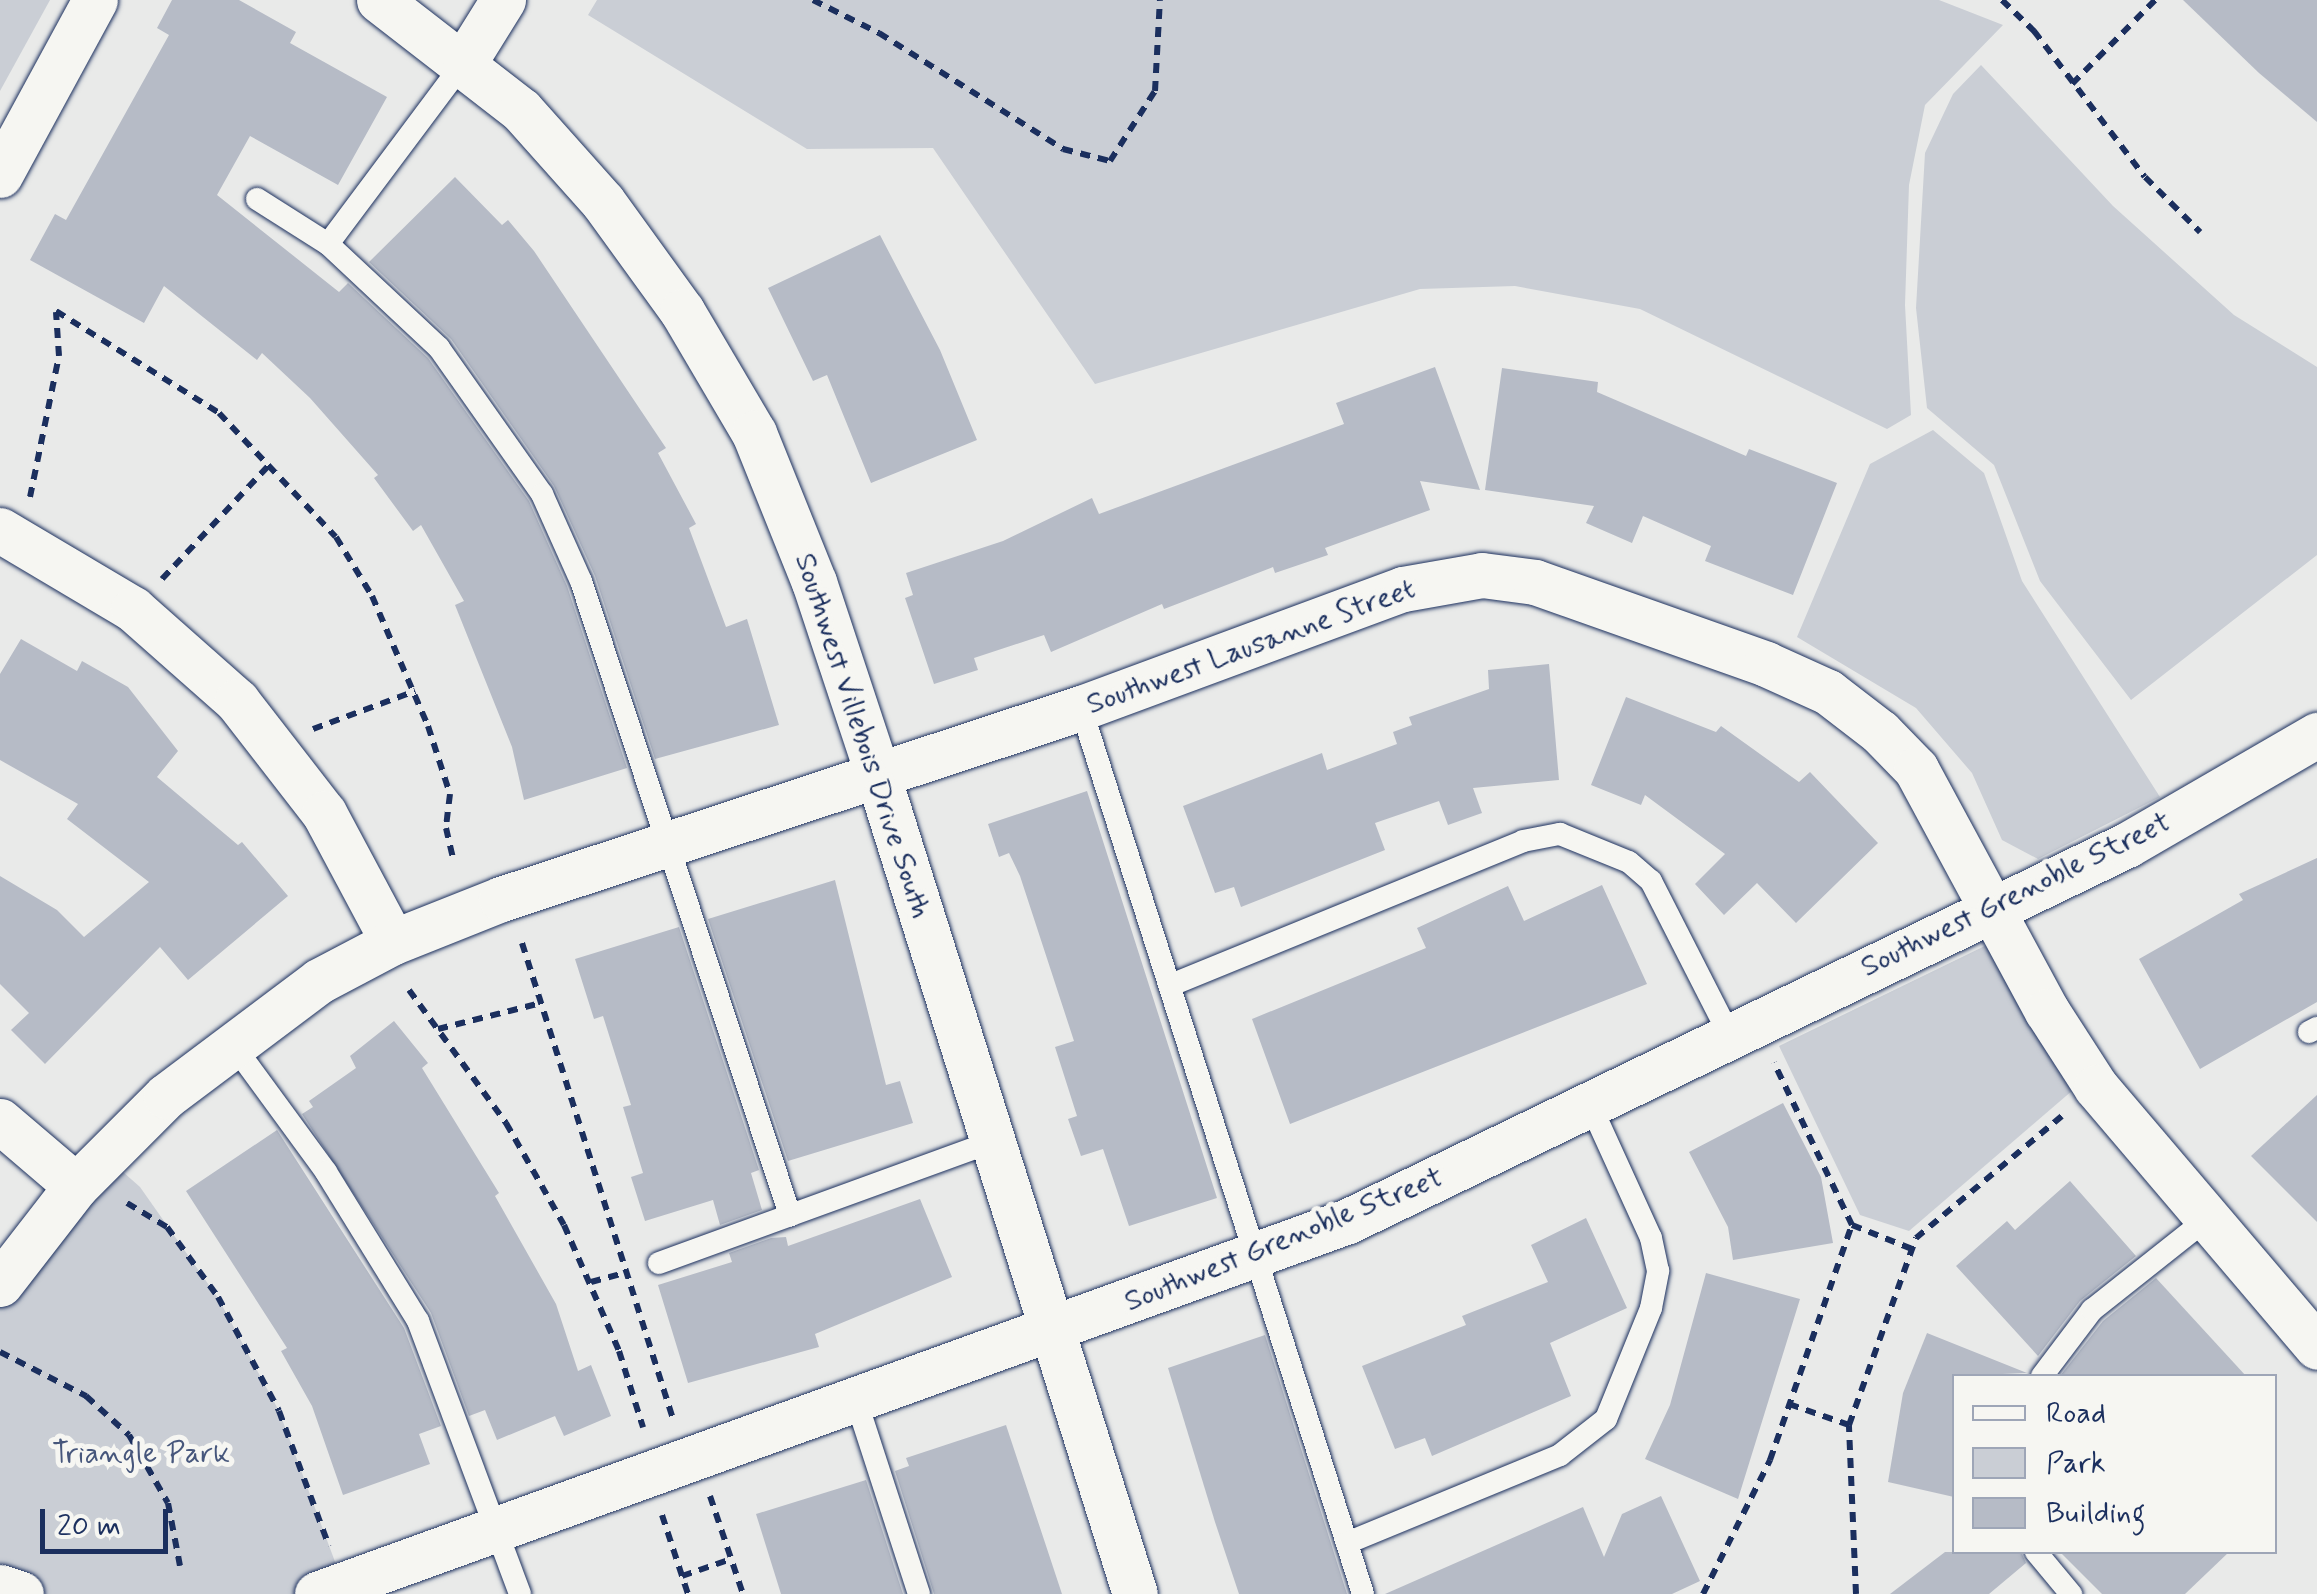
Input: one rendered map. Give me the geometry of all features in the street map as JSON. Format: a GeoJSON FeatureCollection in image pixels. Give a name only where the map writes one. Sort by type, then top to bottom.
{"type":"FeatureCollection","features":[{"type":"Feature","properties":{"kind":"street"},"geometry":{"type":"LineString","coordinates":[[0,175],[95,0]]}},
{"type":"Feature","properties":{"kind":"street","name":"Southwest Villebois Drive South"},"geometry":{"type":"LineString","coordinates":[[379,0],[465,61],[521,110],[603,202],[682,310],[754,433],[814,582],[878,776],[1135,1594]]}},
{"type":"Feature","properties":{"kind":"street"},"geometry":{"type":"LineString","coordinates":[[465,61],[502,0]]}},
{"type":"Feature","properties":{"kind":"street"},"geometry":{"type":"LineString","coordinates":[[5,533],[133,609],[237,700],[324,813],[393,942]]}},
{"type":"Feature","properties":{"kind":"street","name":"Southwest Lausanne Street"},"geometry":{"type":"LineString","coordinates":[[0,1284],[76,1186],[166,1096],[231,1042],[319,981],[393,942],[501,899],[1081,708],[1403,589],[1482,576],[1535,582],[1828,692],[1916,769],[1991,908],[2096,1087],[2317,1347]]}},
{"type":"Feature","properties":{"kind":"street","name":"Southwest Grenoble Street"},"geometry":{"type":"LineString","coordinates":[[317,1594],[1256,1257],[1365,1214],[1742,1028],[2127,845],[2317,734]]}},
{"type":"Feature","properties":{"kind":"street"},"geometry":{"type":"LineString","coordinates":[[0,1121],[76,1186]]}},
{"type":"Feature","properties":{"kind":"street"},"geometry":{"type":"LineString","coordinates":[[0,1587],[21,1594]]}},
{"type":"Feature","properties":{"kind":"lane"},"geometry":{"type":"LineString","coordinates":[[328,244],[465,61]]}},
{"type":"Feature","properties":{"kind":"lane"},"geometry":{"type":"LineString","coordinates":[[257,199],[328,244],[439,348],[542,494],[581,581],[790,1215]]}},
{"type":"Feature","properties":{"kind":"lane"},"geometry":{"type":"LineString","coordinates":[[1081,708],[1363,1594]]}},
{"type":"Feature","properties":{"kind":"lane"},"geometry":{"type":"LineString","coordinates":[[1171,985],[1523,841],[1560,834],[1629,862],[1651,881],[1742,1028]]}},
{"type":"Feature","properties":{"kind":"lane"},"geometry":{"type":"LineString","coordinates":[[231,1042],[326,1172],[418,1321],[520,1594]]}},
{"type":"Feature","properties":{"kind":"lane"},"geometry":{"type":"LineString","coordinates":[[1347,1542],[1560,1454],[1606,1420],[1651,1308],[1658,1271],[1651,1238],[1590,1104]]}},
{"type":"Feature","properties":{"kind":"lane"},"geometry":{"type":"LineString","coordinates":[[659,1263],[992,1142]]}},
{"type":"Feature","properties":{"kind":"lane"},"geometry":{"type":"LineString","coordinates":[[2044,1374],[2092,1310],[2207,1219]]}},
{"type":"Feature","properties":{"kind":"lane"},"geometry":{"type":"LineString","coordinates":[[856,1400],[919,1594]]}},
{"type":"Feature","properties":{"kind":"lane"},"geometry":{"type":"LineString","coordinates":[[2038,1554],[2071,1594]]}},
{"type":"Feature","properties":{"kind":"path"},"geometry":{"type":"LineString","coordinates":[[813,0],[879,34],[1063,149],[1110,162],[1155,91],[1160,0]]}},
{"type":"Feature","properties":{"kind":"path"},"geometry":{"type":"LineString","coordinates":[[2002,0],[2145,178],[2200,232]]}},
{"type":"Feature","properties":{"kind":"path"},"geometry":{"type":"LineString","coordinates":[[2072,84],[2155,0]]}},
{"type":"Feature","properties":{"kind":"path"},"geometry":{"type":"LineString","coordinates":[[5,533],[33,493],[59,356],[56,311],[186,388],[272,462],[336,537],[414,691],[450,794],[446,828],[453,860]]}},
{"type":"Feature","properties":{"kind":"path"},"geometry":{"type":"LineString","coordinates":[[133,609],[272,462]]}},
{"type":"Feature","properties":{"kind":"path"},"geometry":{"type":"LineString","coordinates":[[273,744],[414,691]]}},
{"type":"Feature","properties":{"kind":"path"},"geometry":{"type":"LineString","coordinates":[[522,943],[674,1418]]}},
{"type":"Feature","properties":{"kind":"path"},"geometry":{"type":"LineString","coordinates":[[409,990],[506,1123],[591,1282],[643,1427]]}},
{"type":"Feature","properties":{"kind":"path"},"geometry":{"type":"LineString","coordinates":[[438,1029],[541,1003]]}},
{"type":"Feature","properties":{"kind":"path"},"geometry":{"type":"LineString","coordinates":[[1742,1028],[1852,1225],[1912,1249]]}},
{"type":"Feature","properties":{"kind":"path"},"geometry":{"type":"LineString","coordinates":[[1856,1594],[1849,1425],[1912,1249],[2096,1087]]}},
{"type":"Feature","properties":{"kind":"path"},"geometry":{"type":"LineString","coordinates":[[127,1202],[167,1227],[218,1298],[279,1411],[328,1542]]}},
{"type":"Feature","properties":{"kind":"path"},"geometry":{"type":"LineString","coordinates":[[1703,1594],[1770,1460],[1852,1225]]}},
{"type":"Feature","properties":{"kind":"path"},"geometry":{"type":"LineString","coordinates":[[591,1282],[625,1272]]}},
{"type":"Feature","properties":{"kind":"path"},"geometry":{"type":"LineString","coordinates":[[0,1352],[86,1396],[128,1434],[168,1503],[180,1566]]}},
{"type":"Feature","properties":{"kind":"path"},"geometry":{"type":"LineString","coordinates":[[1790,1404],[1849,1425]]}},
{"type":"Feature","properties":{"kind":"path"},"geometry":{"type":"LineString","coordinates":[[697,1457],[743,1594]]}},
{"type":"Feature","properties":{"kind":"path"},"geometry":{"type":"LineString","coordinates":[[649,1477],[688,1594]]}},
{"type":"Feature","properties":{"kind":"path"},"geometry":{"type":"LineString","coordinates":[[682,1576],[731,1559]]}},
{"type":"Feature","properties":{"kind":"green space"},"geometry":{"type":"Polygon","coordinates":[[[0,0],[50,0],[0,91],[0,0]]]}},
{"type":"Feature","properties":{"kind":"green space"},"geometry":{"type":"Polygon","coordinates":[[[597,0],[1939,0],[2003,25],[1925,105],[1909,185],[1905,305],[1911,415],[1887,429],[1640,309],[1515,286],[1420,289],[1095,384],[933,148],[807,149],[588,15],[597,0]]]}},
{"type":"Feature","properties":{"kind":"green space"},"geometry":{"type":"Polygon","coordinates":[[[1981,65],[2113,206],[2234,315],[2317,367],[2317,555],[2131,700],[2040,581],[1994,465],[1927,408],[1916,308],[1925,153],[1953,94],[1981,65]]]}},
{"type":"Feature","properties":{"kind":"green space"},"geometry":{"type":"Polygon","coordinates":[[[1933,430],[1984,473],[2022,581],[2160,797],[2038,859],[2002,840],[1972,773],[1916,708],[1797,637],[1870,464],[1933,430]]]}},
{"type":"Feature","properties":{"kind":"green space"},"geometry":{"type":"Polygon","coordinates":[[[1997,940],[2080,1084],[1909,1231],[1860,1215],[1779,1046],[1997,940]]]}},
{"type":"Feature","properties":{"kind":"green space","name":"Triangle Park"},"geometry":{"type":"Polygon","coordinates":[[[105,1156],[140,1187],[218,1298],[279,1411],[344,1586],[307,1594],[24,1594],[0,1587],[0,1290],[105,1156]]]}},
{"type":"Feature","properties":{"kind":"building"},"geometry":{"type":"Polygon","coordinates":[[[172,0],[239,0],[296,32],[290,43],[387,97],[338,185],[250,136],[217,195],[339,292],[348,283],[428,358],[529,501],[567,586],[627,768],[524,800],[512,747],[455,605],[464,601],[421,525],[413,531],[374,478],[378,475],[310,398],[262,353],[257,360],[164,286],[144,323],[30,260],[55,214],[66,220],[169,35],[157,28],[172,0]]]}},
{"type":"Feature","properties":{"kind":"building"},"geometry":{"type":"Polygon","coordinates":[[[2183,0],[2317,0],[2317,122],[2259,73],[2183,0]]]}},
{"type":"Feature","properties":{"kind":"building"},"geometry":{"type":"Polygon","coordinates":[[[455,177],[502,225],[508,220],[534,251],[666,448],[658,453],[696,524],[689,528],[726,627],[747,619],[779,725],[655,759],[595,576],[554,486],[451,339],[369,262],[455,177]]]}},
{"type":"Feature","properties":{"kind":"building"},"geometry":{"type":"Polygon","coordinates":[[[880,235],[940,350],[977,440],[871,483],[827,375],[813,381],[768,288],[880,235]]]}},
{"type":"Feature","properties":{"kind":"building"},"geometry":{"type":"Polygon","coordinates":[[[1435,367],[1480,490],[1420,481],[1430,510],[1325,548],[1328,555],[1275,573],[1273,567],[1164,609],[1162,604],[1051,652],[1044,635],[974,658],[978,670],[934,684],[905,598],[913,595],[906,573],[1003,541],[1092,498],[1099,514],[1344,424],[1336,403],[1435,367]]]}},
{"type":"Feature","properties":{"kind":"building"},"geometry":{"type":"Polygon","coordinates":[[[1502,368],[1598,382],[1597,392],[1746,456],[1749,449],[1837,483],[1793,595],[1705,561],[1711,546],[1643,516],[1632,543],[1586,523],[1594,506],[1485,490],[1502,368]]]}},
{"type":"Feature","properties":{"kind":"building"},"geometry":{"type":"Polygon","coordinates":[[[21,639],[77,671],[82,661],[128,687],[178,751],[157,777],[238,845],[242,842],[288,896],[188,980],[160,947],[45,1064],[11,1030],[29,1013],[0,984],[0,876],[57,910],[84,937],[149,882],[67,819],[78,804],[0,760],[0,674],[21,639]]]}},
{"type":"Feature","properties":{"kind":"building"},"geometry":{"type":"Polygon","coordinates":[[[1549,664],[1559,780],[1473,788],[1482,813],[1448,825],[1439,801],[1375,823],[1385,850],[1241,907],[1234,887],[1215,893],[1183,806],[1322,753],[1327,770],[1397,744],[1393,732],[1412,725],[1409,717],[1489,689],[1488,670],[1549,664]]]}},
{"type":"Feature","properties":{"kind":"building"},"geometry":{"type":"Polygon","coordinates":[[[1626,697],[1716,732],[1721,726],[1799,782],[1810,772],[1878,843],[1796,923],[1757,883],[1724,915],[1695,884],[1725,854],[1645,795],[1641,805],[1591,785],[1626,697]]]}},
{"type":"Feature","properties":{"kind":"building"},"geometry":{"type":"Polygon","coordinates":[[[1087,791],[1217,1198],[1129,1226],[1103,1149],[1081,1156],[1068,1119],[1077,1116],[1055,1047],[1074,1041],[1020,876],[1009,853],[999,857],[988,824],[1087,791]]]}},
{"type":"Feature","properties":{"kind":"building"},"geometry":{"type":"Polygon","coordinates":[[[2317,858],[2317,1002],[2200,1069],[2139,959],[2243,900],[2239,894],[2317,858]]]}},
{"type":"Feature","properties":{"kind":"building"},"geometry":{"type":"Polygon","coordinates":[[[835,880],[886,1085],[900,1081],[913,1123],[788,1161],[708,919],[835,880]]]}},
{"type":"Feature","properties":{"kind":"building"},"geometry":{"type":"Polygon","coordinates":[[[1602,885],[1647,984],[1290,1124],[1252,1019],[1426,948],[1417,928],[1508,886],[1524,921],[1602,885]]]}},
{"type":"Feature","properties":{"kind":"building"},"geometry":{"type":"Polygon","coordinates":[[[679,927],[759,1170],[751,1173],[762,1210],[720,1225],[713,1200],[645,1221],[631,1177],[643,1173],[623,1107],[631,1105],[603,1016],[594,1019],[575,959],[679,927]]]}},
{"type":"Feature","properties":{"kind":"building"},"geometry":{"type":"Polygon","coordinates":[[[394,1021],[428,1063],[422,1068],[499,1193],[495,1196],[556,1304],[578,1371],[591,1365],[611,1416],[564,1436],[555,1416],[497,1440],[485,1410],[469,1416],[431,1313],[302,1114],[313,1107],[309,1101],[356,1068],[350,1056],[394,1021]]]}},
{"type":"Feature","properties":{"kind":"building"},"geometry":{"type":"Polygon","coordinates":[[[2317,1095],[2317,1222],[2251,1156],[2317,1095]]]}},
{"type":"Feature","properties":{"kind":"building"},"geometry":{"type":"Polygon","coordinates":[[[1783,1103],[1821,1177],[1833,1243],[1733,1260],[1728,1227],[1689,1152],[1783,1103]]]}},
{"type":"Feature","properties":{"kind":"building"},"geometry":{"type":"Polygon","coordinates":[[[277,1130],[404,1328],[441,1426],[419,1434],[430,1464],[343,1495],[312,1406],[281,1351],[287,1348],[186,1191],[277,1130]]]}},
{"type":"Feature","properties":{"kind":"building"},"geometry":{"type":"Polygon","coordinates":[[[2070,1181],[2136,1256],[2080,1301],[2038,1356],[1956,1266],[2007,1221],[2015,1230],[2070,1181]]]}},
{"type":"Feature","properties":{"kind":"building"},"geometry":{"type":"Polygon","coordinates":[[[920,1199],[952,1277],[815,1334],[819,1347],[688,1383],[658,1285],[732,1262],[729,1253],[771,1238],[786,1237],[788,1246],[920,1199]]]}},
{"type":"Feature","properties":{"kind":"building"},"geometry":{"type":"Polygon","coordinates":[[[1586,1218],[1627,1308],[1550,1343],[1571,1396],[1432,1456],[1425,1438],[1395,1449],[1362,1366],[1466,1325],[1462,1316],[1548,1282],[1531,1245],[1586,1218]]]}},
{"type":"Feature","properties":{"kind":"building"},"geometry":{"type":"Polygon","coordinates":[[[1706,1273],[1800,1299],[1738,1499],[1645,1459],[1670,1405],[1706,1273]]]}},
{"type":"Feature","properties":{"kind":"building"},"geometry":{"type":"Polygon","coordinates":[[[2156,1278],[2244,1374],[2062,1374],[2103,1321],[2156,1278]]]}},
{"type":"Feature","properties":{"kind":"building"},"geometry":{"type":"Polygon","coordinates":[[[1927,1333],[2027,1373],[1952,1374],[1952,1497],[1888,1482],[1903,1393],[1927,1333]]]}},
{"type":"Feature","properties":{"kind":"building"},"geometry":{"type":"Polygon","coordinates":[[[1265,1335],[1347,1594],[1239,1594],[1215,1522],[1168,1368],[1265,1335]]]}},
{"type":"Feature","properties":{"kind":"building"},"geometry":{"type":"Polygon","coordinates":[[[1006,1425],[1062,1594],[934,1594],[895,1471],[909,1466],[906,1458],[1006,1425]]]}},
{"type":"Feature","properties":{"kind":"building"},"geometry":{"type":"Polygon","coordinates":[[[866,1480],[903,1594],[781,1594],[756,1514],[866,1480]]]}},
{"type":"Feature","properties":{"kind":"building"},"geometry":{"type":"Polygon","coordinates":[[[1661,1496],[1700,1581],[1672,1594],[1385,1594],[1583,1507],[1604,1557],[1622,1514],[1661,1496]]]}},
{"type":"Feature","properties":{"kind":"building"},"geometry":{"type":"Polygon","coordinates":[[[1945,1552],[2022,1554],[2026,1563],[1989,1594],[1890,1594],[1945,1552]]]}},
{"type":"Feature","properties":{"kind":"building"},"geometry":{"type":"Polygon","coordinates":[[[2062,1554],[2227,1554],[2185,1594],[2102,1594],[2062,1554]]]}}]}
